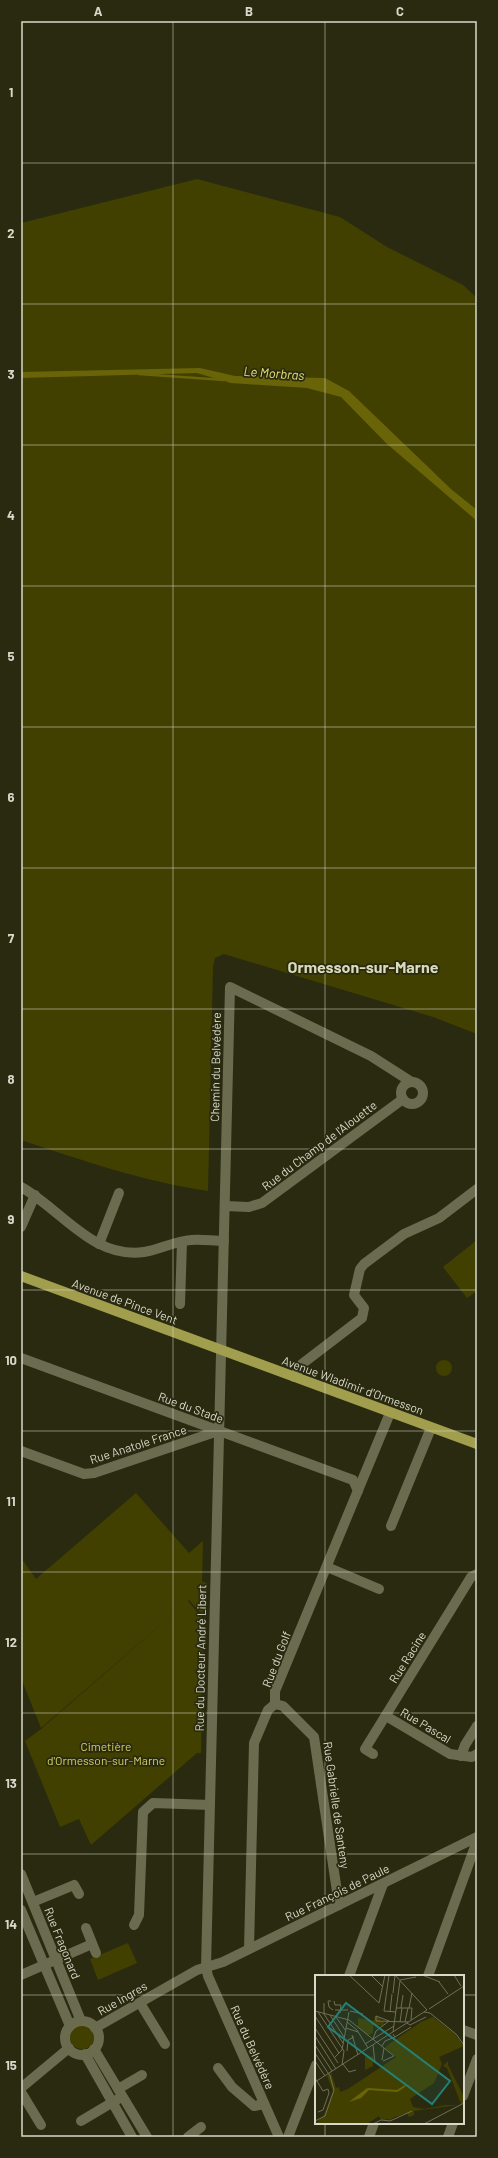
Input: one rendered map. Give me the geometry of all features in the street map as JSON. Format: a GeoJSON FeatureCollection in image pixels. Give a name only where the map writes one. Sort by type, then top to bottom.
{"type":"FeatureCollection","features":[{"type":"Feature","properties":{"kind":"main road","name":"Avenue de Pince Vent"},"geometry":{"type":"LineString","coordinates":[[21,1276],[221,1350]]}},
{"type":"Feature","properties":{"kind":"main road","name":"Avenue Wladimir d'Ormesson"},"geometry":{"type":"LineString","coordinates":[[221,1350],[477,1444]]}},
{"type":"Feature","properties":{"kind":"street","name":"Chemin du Belvédère"},"geometry":{"type":"LineString","coordinates":[[221,1350],[230,987],[371,1056],[410,1081]]}},
{"type":"Feature","properties":{"kind":"street"},"geometry":{"type":"LineString","coordinates":[[410,1081],[418,1083],[422,1087],[423,1093],[421,1099],[410,1104],[402,1099],[401,1088],[410,1081]]}},
{"type":"Feature","properties":{"kind":"street","name":"Rue du Champ de l'Alouette"},"geometry":{"type":"LineString","coordinates":[[225,1206],[249,1207],[262,1203],[402,1099]]}},
{"type":"Feature","properties":{"kind":"street"},"geometry":{"type":"LineString","coordinates":[[21,1187],[35,1195],[87,1239],[121,1251],[144,1252],[190,1240],[224,1241]]}},
{"type":"Feature","properties":{"kind":"street"},"geometry":{"type":"LineString","coordinates":[[294,1377],[302,1364],[362,1318],[364,1308],[354,1295],[360,1269],[364,1264],[404,1234],[439,1218],[477,1189]]}},
{"type":"Feature","properties":{"kind":"street"},"geometry":{"type":"LineString","coordinates":[[99,1244],[119,1193]]}},
{"type":"Feature","properties":{"kind":"street"},"geometry":{"type":"LineString","coordinates":[[21,1226],[35,1195]]}},
{"type":"Feature","properties":{"kind":"street"},"geometry":{"type":"LineString","coordinates":[[180,1304],[182,1242]]}},
{"type":"Feature","properties":{"kind":"street","name":"Rue du Docteur André Libert"},"geometry":{"type":"LineString","coordinates":[[206,1967],[221,1350]]}},
{"type":"Feature","properties":{"kind":"street","name":"Rue du Stade"},"geometry":{"type":"LineString","coordinates":[[21,1358],[353,1480]]}},
{"type":"Feature","properties":{"kind":"street","name":"Rue du Golf"},"geometry":{"type":"LineString","coordinates":[[249,1949],[254,1743],[268,1710],[275,1704],[275,1691],[390,1413]]}},
{"type":"Feature","properties":{"kind":"street"},"geometry":{"type":"LineString","coordinates":[[390,1526],[431,1428]]}},
{"type":"Feature","properties":{"kind":"street","name":"Rue Anatole France"},"geometry":{"type":"LineString","coordinates":[[21,1451],[84,1474],[94,1473],[218,1430]]}},
{"type":"Feature","properties":{"kind":"street"},"geometry":{"type":"LineString","coordinates":[[358,1491],[353,1480],[365,1476]]}},
{"type":"Feature","properties":{"kind":"street"},"geometry":{"type":"LineString","coordinates":[[327,1567],[379,1589]]}},
{"type":"Feature","properties":{"kind":"street","name":"Rue Racine"},"geometry":{"type":"LineString","coordinates":[[373,1754],[366,1748],[471,1578],[477,1574]]}},
{"type":"Feature","properties":{"kind":"street","name":"Rue Gabrielle de Santeny"},"geometry":{"type":"LineString","coordinates":[[275,1704],[283,1706],[314,1737],[339,1906]]}},
{"type":"Feature","properties":{"kind":"street","name":"Rue Pascal"},"geometry":{"type":"LineString","coordinates":[[386,1716],[450,1754],[472,1757],[477,1754]]}},
{"type":"Feature","properties":{"kind":"street"},"geometry":{"type":"LineString","coordinates":[[461,1756],[477,1726]]}},
{"type":"Feature","properties":{"kind":"street"},"geometry":{"type":"LineString","coordinates":[[134,1925],[139,1915],[143,1812],[153,1803],[210,1805]]}},
{"type":"Feature","properties":{"kind":"street","name":"Rue François de Paule"},"geometry":{"type":"LineString","coordinates":[[206,1967],[223,1962],[477,1837]]}},
{"type":"Feature","properties":{"kind":"street"},"geometry":{"type":"LineString","coordinates":[[428,1975],[477,1841]]}},
{"type":"Feature","properties":{"kind":"street","name":"Rue Fragonard"},"geometry":{"type":"LineString","coordinates":[[21,1875],[81,2021]]}},
{"type":"Feature","properties":{"kind":"street"},"geometry":{"type":"LineString","coordinates":[[349,1975],[383,1884]]}},
{"type":"Feature","properties":{"kind":"street"},"geometry":{"type":"LineString","coordinates":[[32,1902],[74,1885],[79,1894]]}},
{"type":"Feature","properties":{"kind":"street"},"geometry":{"type":"LineString","coordinates":[[21,1910],[70,2026],[65,2039],[69,2048],[76,2054],[85,2054],[94,2049],[99,2039],[95,2028],[86,2022],[81,2021],[70,2026]]}},
{"type":"Feature","properties":{"kind":"street"},"geometry":{"type":"LineString","coordinates":[[21,1975],[44,1966],[56,1958],[94,1948],[86,1928]]}},
{"type":"Feature","properties":{"kind":"street","name":"Rue Ingres"},"geometry":{"type":"LineString","coordinates":[[95,2028],[161,1990],[206,1967]]}},
{"type":"Feature","properties":{"kind":"street","name":"Rue du Belvédère"},"geometry":{"type":"LineString","coordinates":[[206,1967],[208,1976],[279,2137]]}},
{"type":"Feature","properties":{"kind":"street"},"geometry":{"type":"LineString","coordinates":[[140,2003],[165,2044]]}},
{"type":"Feature","properties":{"kind":"street"},"geometry":{"type":"LineString","coordinates":[[464,2030],[477,2035]]}},
{"type":"Feature","properties":{"kind":"street"},"geometry":{"type":"LineString","coordinates":[[21,2088],[69,2048]]}},
{"type":"Feature","properties":{"kind":"street"},"geometry":{"type":"LineString","coordinates":[[94,2049],[147,2137]]}},
{"type":"Feature","properties":{"kind":"street"},"geometry":{"type":"LineString","coordinates":[[85,2054],[132,2137]]}},
{"type":"Feature","properties":{"kind":"street"},"geometry":{"type":"LineString","coordinates":[[464,2093],[477,2058]]}},
{"type":"Feature","properties":{"kind":"street"},"geometry":{"type":"LineString","coordinates":[[218,2068],[232,2087],[254,2106],[264,2104]]}},
{"type":"Feature","properties":{"kind":"street"},"geometry":{"type":"LineString","coordinates":[[288,2137],[315,2068]]}},
{"type":"Feature","properties":{"kind":"street"},"geometry":{"type":"LineString","coordinates":[[81,2121],[112,2102],[121,2092],[142,2075]]}},
{"type":"Feature","properties":{"kind":"street"},"geometry":{"type":"LineString","coordinates":[[21,2092],[41,2125]]}},
{"type":"Feature","properties":{"kind":"street"},"geometry":{"type":"LineString","coordinates":[[368,2137],[374,2124]]}},
{"type":"Feature","properties":{"kind":"street"},"geometry":{"type":"LineString","coordinates":[[448,2137],[453,2124]]}},
{"type":"Feature","properties":{"kind":"street"},"geometry":{"type":"LineString","coordinates":[[188,2137],[201,2127]]}},
{"type":"Feature","properties":{"kind":"green space"},"geometry":{"type":"Polygon","coordinates":[[[197,179],[340,217],[387,247],[463,285],[477,298],[477,1034],[433,1017],[224,954],[215,958],[213,967],[208,1191],[136,1176],[90,1163],[21,1140],[21,223],[197,179]]]}},
{"type":"Feature","properties":{"kind":"green space"},"geometry":{"type":"Polygon","coordinates":[[[477,1240],[477,1291],[467,1298],[443,1267],[477,1240]]]}},
{"type":"Feature","properties":{"kind":"green space"},"geometry":{"type":"Polygon","coordinates":[[[444,1360],[451,1365],[452,1368],[447,1375],[444,1376],[437,1371],[436,1368],[441,1361],[444,1360]]]}},
{"type":"Feature","properties":{"kind":"green space","name":"Cimetière d'Ormesson-sur-Marne"},"geometry":{"type":"Polygon","coordinates":[[[136,1493],[189,1553],[203,1541],[202,1582],[207,1583],[207,1615],[205,1618],[189,1600],[188,1601],[203,1619],[201,1753],[197,1753],[91,1845],[79,1819],[60,1827],[25,1741],[41,1729],[187,1602],[41,1728],[21,1678],[21,1558],[36,1579],[136,1493]]]}},
{"type":"Feature","properties":{"kind":"green space"},"geometry":{"type":"Polygon","coordinates":[[[128,1943],[137,1963],[98,1980],[90,1959],[128,1943]]]}},
{"type":"Feature","properties":{"kind":"green space"},"geometry":{"type":"Polygon","coordinates":[[[82,2025],[91,2028],[94,2037],[91,2046],[82,2049],[73,2046],[70,2037],[73,2028],[82,2025]]]}},
{"type":"Feature","properties":{"kind":"shaded area"},"geometry":{"type":"Polygon","coordinates":[[[200,368],[235,376],[325,378],[349,391],[451,489],[477,510],[477,521],[386,443],[341,397],[307,388],[231,383],[197,373],[21,378],[21,372],[200,368]]]}},
{"type":"Feature","properties":{"kind":"waterway","name":"Le Morbras"},"geometry":{"type":"LineString","coordinates":[[139,374],[224,380]]}},
{"type":"Feature","properties":{"kind":"district","name":"Ormesson-sur-Marne"},"geometry":{"type":"Point","coordinates":[363,966]}}]}
